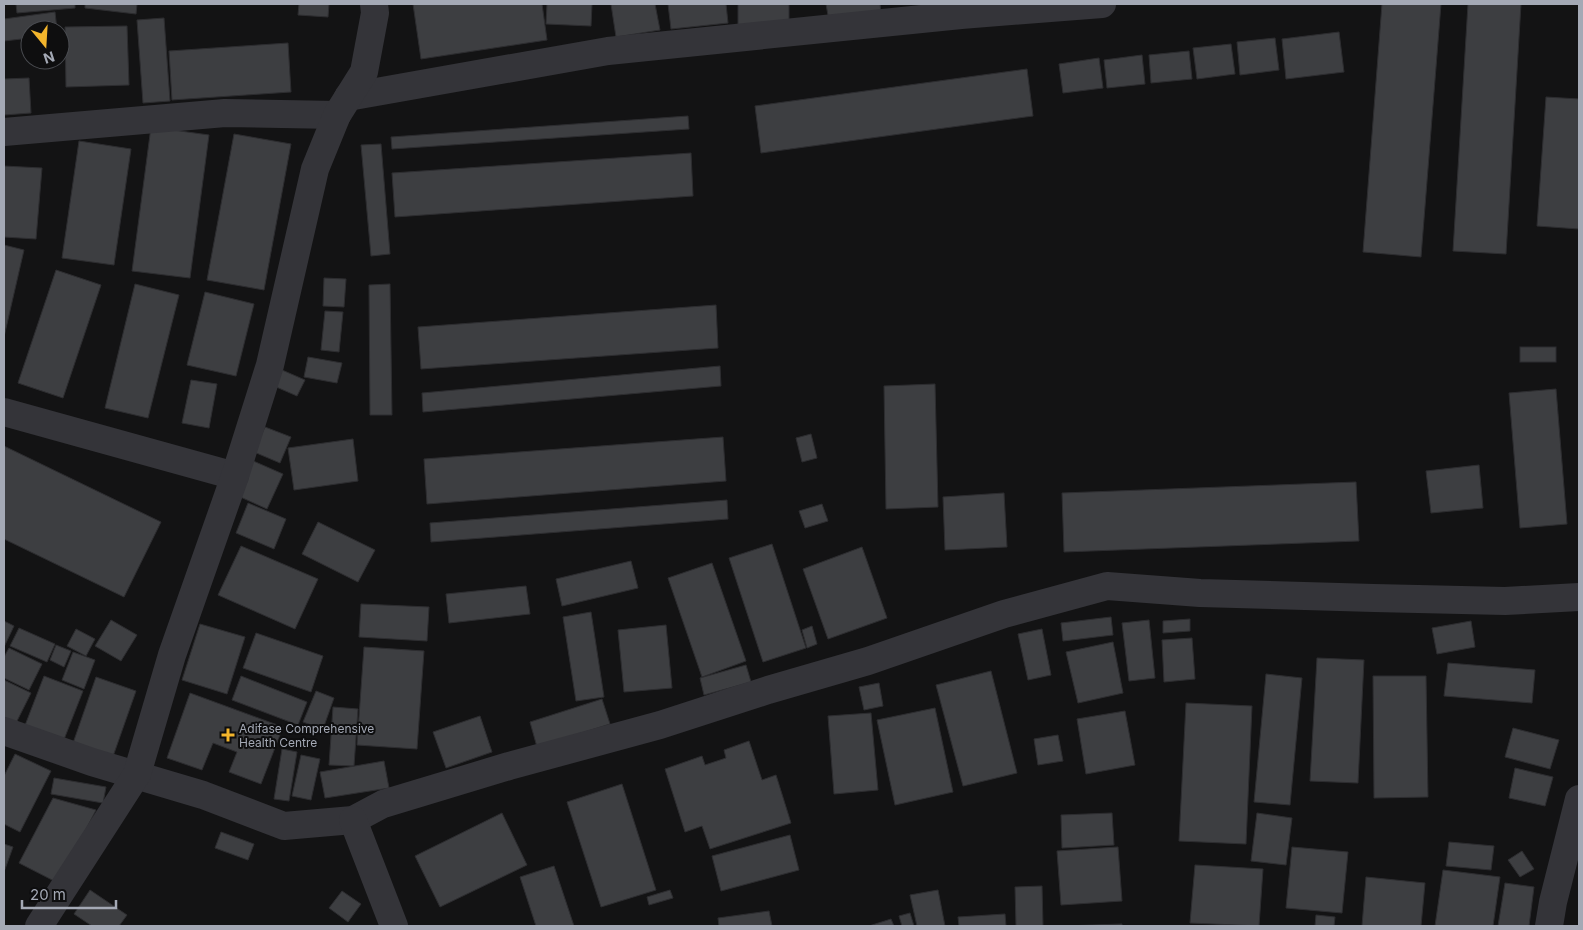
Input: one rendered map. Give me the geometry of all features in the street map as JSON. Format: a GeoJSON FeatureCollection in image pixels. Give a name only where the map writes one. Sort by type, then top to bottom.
{"type":"FeatureCollection","features":[{"type":"Feature","properties":{"kind":"street"},"geometry":{"type":"LineString","coordinates":[[39,926],[137,774],[172,655],[235,476],[270,365],[315,169],[342,106],[364,72],[375,13],[374,4]]}},
{"type":"Feature","properties":{"kind":"street"},"geometry":{"type":"LineString","coordinates":[[4,132],[225,113],[342,106],[608,51],[961,15],[1102,4]]}},
{"type":"Feature","properties":{"kind":"street"},"geometry":{"type":"LineString","coordinates":[[4,412],[235,476]]}},
{"type":"Feature","properties":{"kind":"street"},"geometry":{"type":"LineString","coordinates":[[4,731],[92,762],[203,795],[284,826],[353,820],[383,804],[509,766],[660,725],[768,690],[868,661],[1004,614],[1107,586],[1200,593],[1383,598],[1505,600],[1579,597]]}},
{"type":"Feature","properties":{"kind":"street"},"geometry":{"type":"LineString","coordinates":[[1549,926],[1579,799]]}},
{"type":"Feature","properties":{"kind":"street"},"geometry":{"type":"LineString","coordinates":[[353,820],[394,926]]}},
{"type":"Feature","properties":{"kind":"building"},"geometry":{"type":"Polygon","coordinates":[[[16,4],[75,4],[75,8],[17,13],[16,4]]]}},
{"type":"Feature","properties":{"kind":"building"},"geometry":{"type":"Polygon","coordinates":[[[85,4],[137,4],[136,14],[85,8],[85,4]]]}},
{"type":"Feature","properties":{"kind":"building"},"geometry":{"type":"Polygon","coordinates":[[[299,4],[329,4],[328,17],[298,15],[299,4]]]}},
{"type":"Feature","properties":{"kind":"building"},"geometry":{"type":"Polygon","coordinates":[[[413,4],[542,4],[547,40],[421,59],[413,4]]]}},
{"type":"Feature","properties":{"kind":"building"},"geometry":{"type":"Polygon","coordinates":[[[547,4],[592,4],[591,26],[546,24],[547,4]]]}},
{"type":"Feature","properties":{"kind":"building"},"geometry":{"type":"Polygon","coordinates":[[[611,4],[655,4],[660,30],[616,37],[611,4]]]}},
{"type":"Feature","properties":{"kind":"building"},"geometry":{"type":"Polygon","coordinates":[[[668,4],[726,4],[728,23],[671,29],[668,4]]]}},
{"type":"Feature","properties":{"kind":"building"},"geometry":{"type":"Polygon","coordinates":[[[738,4],[789,4],[789,26],[738,28],[738,4]]]}},
{"type":"Feature","properties":{"kind":"building"},"geometry":{"type":"Polygon","coordinates":[[[826,4],[880,4],[881,14],[829,21],[826,4]]]}},
{"type":"Feature","properties":{"kind":"building"},"geometry":{"type":"Polygon","coordinates":[[[1382,4],[1441,4],[1421,257],[1363,252],[1382,4]]]}},
{"type":"Feature","properties":{"kind":"building"},"geometry":{"type":"Polygon","coordinates":[[[1468,4],[1521,4],[1506,254],[1453,251],[1468,4]]]}},
{"type":"Feature","properties":{"kind":"building"},"geometry":{"type":"Polygon","coordinates":[[[55,12],[56,20],[20,20],[20,39],[4,41],[4,19],[55,12]]]}},
{"type":"Feature","properties":{"kind":"building"},"geometry":{"type":"Polygon","coordinates":[[[164,18],[170,101],[143,103],[137,20],[164,18]]]}},
{"type":"Feature","properties":{"kind":"building"},"geometry":{"type":"Polygon","coordinates":[[[127,26],[129,85],[66,87],[66,70],[70,70],[70,27],[127,26]]]}},
{"type":"Feature","properties":{"kind":"building"},"geometry":{"type":"Polygon","coordinates":[[[1339,32],[1344,72],[1286,79],[1282,39],[1339,32]]]}},
{"type":"Feature","properties":{"kind":"building"},"geometry":{"type":"Polygon","coordinates":[[[1275,38],[1279,70],[1240,75],[1237,42],[1275,38]]]}},
{"type":"Feature","properties":{"kind":"building"},"geometry":{"type":"Polygon","coordinates":[[[288,43],[291,92],[172,100],[169,51],[288,43]]]}},
{"type":"Feature","properties":{"kind":"building"},"geometry":{"type":"Polygon","coordinates":[[[1231,44],[1235,74],[1197,79],[1193,48],[1231,44]]]}},
{"type":"Feature","properties":{"kind":"building"},"geometry":{"type":"Polygon","coordinates":[[[1189,51],[1192,79],[1151,83],[1149,55],[1189,51]]]}},
{"type":"Feature","properties":{"kind":"building"},"geometry":{"type":"Polygon","coordinates":[[[1142,55],[1145,84],[1107,88],[1104,60],[1142,55]]]}},
{"type":"Feature","properties":{"kind":"building"},"geometry":{"type":"Polygon","coordinates":[[[1099,58],[1103,88],[1063,93],[1059,64],[1099,58]]]}},
{"type":"Feature","properties":{"kind":"building"},"geometry":{"type":"Polygon","coordinates":[[[1027,69],[1033,116],[761,153],[755,106],[1027,69]]]}},
{"type":"Feature","properties":{"kind":"building"},"geometry":{"type":"Polygon","coordinates":[[[29,78],[31,113],[4,115],[4,79],[29,78]]]}},
{"type":"Feature","properties":{"kind":"building"},"geometry":{"type":"Polygon","coordinates":[[[1546,97],[1579,99],[1579,229],[1537,226],[1546,97]]]}},
{"type":"Feature","properties":{"kind":"building"},"geometry":{"type":"Polygon","coordinates":[[[688,116],[689,129],[392,149],[391,137],[688,116]]]}},
{"type":"Feature","properties":{"kind":"building"},"geometry":{"type":"Polygon","coordinates":[[[151,127],[209,135],[190,278],[132,271],[151,127]]]}},
{"type":"Feature","properties":{"kind":"building"},"geometry":{"type":"Polygon","coordinates":[[[234,134],[291,144],[264,290],[207,280],[234,134]]]}},
{"type":"Feature","properties":{"kind":"building"},"geometry":{"type":"Polygon","coordinates":[[[79,141],[131,149],[114,265],[62,258],[79,141]]]}},
{"type":"Feature","properties":{"kind":"building"},"geometry":{"type":"Polygon","coordinates":[[[381,144],[390,254],[371,256],[361,145],[381,144]]]}},
{"type":"Feature","properties":{"kind":"building"},"geometry":{"type":"Polygon","coordinates":[[[691,153],[693,196],[395,217],[392,173],[691,153]]]}},
{"type":"Feature","properties":{"kind":"building"},"geometry":{"type":"Polygon","coordinates":[[[4,166],[42,168],[36,239],[4,237],[4,166]]]}},
{"type":"Feature","properties":{"kind":"building"},"geometry":{"type":"Polygon","coordinates":[[[4,245],[24,250],[4,337],[4,245]]]}},
{"type":"Feature","properties":{"kind":"building"},"geometry":{"type":"Polygon","coordinates":[[[56,270],[101,285],[63,398],[18,383],[56,270]]]}},
{"type":"Feature","properties":{"kind":"building"},"geometry":{"type":"Polygon","coordinates":[[[324,278],[346,279],[344,307],[323,306],[324,278]]]}},
{"type":"Feature","properties":{"kind":"building"},"geometry":{"type":"Polygon","coordinates":[[[135,284],[179,295],[148,418],[105,408],[135,284]]]}},
{"type":"Feature","properties":{"kind":"building"},"geometry":{"type":"Polygon","coordinates":[[[390,284],[392,415],[370,415],[369,285],[390,284]]]}},
{"type":"Feature","properties":{"kind":"building"},"geometry":{"type":"Polygon","coordinates":[[[205,292],[254,304],[236,376],[187,365],[205,292]]]}},
{"type":"Feature","properties":{"kind":"building"},"geometry":{"type":"Polygon","coordinates":[[[716,305],[718,348],[421,369],[418,327],[716,305]]]}},
{"type":"Feature","properties":{"kind":"building"},"geometry":{"type":"Polygon","coordinates":[[[325,311],[343,312],[339,352],[321,350],[325,311]]]}},
{"type":"Feature","properties":{"kind":"building"},"geometry":{"type":"Polygon","coordinates":[[[1520,347],[1556,347],[1556,362],[1520,362],[1520,347]]]}},
{"type":"Feature","properties":{"kind":"building"},"geometry":{"type":"Polygon","coordinates":[[[308,357],[342,363],[337,383],[304,377],[308,357]]]}},
{"type":"Feature","properties":{"kind":"building"},"geometry":{"type":"Polygon","coordinates":[[[720,366],[721,386],[423,412],[422,393],[720,366]]]}},
{"type":"Feature","properties":{"kind":"building"},"geometry":{"type":"Polygon","coordinates":[[[282,370],[305,380],[297,396],[274,386],[282,370]]]}},
{"type":"Feature","properties":{"kind":"building"},"geometry":{"type":"Polygon","coordinates":[[[191,380],[217,384],[209,428],[182,423],[191,380]]]}},
{"type":"Feature","properties":{"kind":"building"},"geometry":{"type":"Polygon","coordinates":[[[935,384],[938,507],[886,509],[884,386],[935,384]]]}},
{"type":"Feature","properties":{"kind":"building"},"geometry":{"type":"Polygon","coordinates":[[[1556,389],[1567,524],[1520,528],[1509,393],[1556,389]]]}},
{"type":"Feature","properties":{"kind":"building"},"geometry":{"type":"Polygon","coordinates":[[[265,427],[291,437],[280,463],[254,452],[265,427]]]}},
{"type":"Feature","properties":{"kind":"building"},"geometry":{"type":"Polygon","coordinates":[[[811,434],[817,458],[802,462],[796,438],[811,434]]]}},
{"type":"Feature","properties":{"kind":"building"},"geometry":{"type":"Polygon","coordinates":[[[723,437],[726,481],[427,504],[424,459],[723,437]]]}},
{"type":"Feature","properties":{"kind":"building"},"geometry":{"type":"Polygon","coordinates":[[[353,439],[358,481],[294,490],[288,448],[353,439]]]}},
{"type":"Feature","properties":{"kind":"building"},"geometry":{"type":"Polygon","coordinates":[[[4,446],[161,522],[124,597],[4,539],[4,446]]]}},
{"type":"Feature","properties":{"kind":"building"},"geometry":{"type":"Polygon","coordinates":[[[251,460],[283,474],[267,509],[236,495],[251,460]]]}},
{"type":"Feature","properties":{"kind":"building"},"geometry":{"type":"Polygon","coordinates":[[[1479,465],[1483,508],[1431,513],[1426,471],[1479,465]]]}},
{"type":"Feature","properties":{"kind":"building"},"geometry":{"type":"Polygon","coordinates":[[[1356,482],[1359,541],[1064,552],[1062,493],[1356,482]]]}},
{"type":"Feature","properties":{"kind":"building"},"geometry":{"type":"Polygon","coordinates":[[[1004,493],[1007,547],[945,550],[943,497],[1004,493]]]}},
{"type":"Feature","properties":{"kind":"building"},"geometry":{"type":"Polygon","coordinates":[[[727,500],[728,519],[431,542],[430,523],[727,500]]]}},
{"type":"Feature","properties":{"kind":"building"},"geometry":{"type":"Polygon","coordinates":[[[248,503],[286,519],[274,549],[236,533],[248,503]]]}},
{"type":"Feature","properties":{"kind":"building"},"geometry":{"type":"Polygon","coordinates":[[[822,504],[828,521],[805,528],[799,511],[822,504]]]}},
{"type":"Feature","properties":{"kind":"building"},"geometry":{"type":"Polygon","coordinates":[[[318,522],[375,550],[358,582],[302,554],[318,522]]]}},
{"type":"Feature","properties":{"kind":"building"},"geometry":{"type":"Polygon","coordinates":[[[772,544],[806,648],[763,662],[729,558],[772,544]]]}},
{"type":"Feature","properties":{"kind":"building"},"geometry":{"type":"Polygon","coordinates":[[[241,546],[318,579],[295,629],[218,595],[241,546]]]}},
{"type":"Feature","properties":{"kind":"building"},"geometry":{"type":"Polygon","coordinates":[[[862,547],[887,618],[828,639],[803,569],[862,547]]]}},
{"type":"Feature","properties":{"kind":"building"},"geometry":{"type":"Polygon","coordinates":[[[631,561],[638,588],[562,606],[556,579],[631,561]]]}},
{"type":"Feature","properties":{"kind":"building"},"geometry":{"type":"Polygon","coordinates":[[[712,563],[746,661],[702,677],[668,578],[712,563]]]}},
{"type":"Feature","properties":{"kind":"building"},"geometry":{"type":"Polygon","coordinates":[[[526,586],[530,614],[449,623],[446,594],[526,586]]]}},
{"type":"Feature","properties":{"kind":"building"},"geometry":{"type":"Polygon","coordinates":[[[361,604],[429,607],[427,641],[359,637],[361,604]]]}},
{"type":"Feature","properties":{"kind":"building"},"geometry":{"type":"Polygon","coordinates":[[[591,612],[604,697],[576,701],[563,617],[591,612]]]}},
{"type":"Feature","properties":{"kind":"building"},"geometry":{"type":"Polygon","coordinates":[[[1111,617],[1113,635],[1063,641],[1061,623],[1111,617]]]}},
{"type":"Feature","properties":{"kind":"building"},"geometry":{"type":"Polygon","coordinates":[[[1190,619],[1190,631],[1163,633],[1163,621],[1190,619]]]}},
{"type":"Feature","properties":{"kind":"building"},"geometry":{"type":"Polygon","coordinates":[[[111,620],[137,635],[121,661],[95,646],[111,620]]]}},
{"type":"Feature","properties":{"kind":"building"},"geometry":{"type":"Polygon","coordinates":[[[1149,620],[1155,678],[1129,681],[1122,623],[1149,620]]]}},
{"type":"Feature","properties":{"kind":"building"},"geometry":{"type":"Polygon","coordinates":[[[4,621],[14,626],[4,647],[4,621]]]}},
{"type":"Feature","properties":{"kind":"building"},"geometry":{"type":"Polygon","coordinates":[[[1471,621],[1475,647],[1437,654],[1432,628],[1471,621]]]}},
{"type":"Feature","properties":{"kind":"building"},"geometry":{"type":"Polygon","coordinates":[[[200,624],[245,637],[227,694],[182,680],[200,624]]]}},
{"type":"Feature","properties":{"kind":"building"},"geometry":{"type":"Polygon","coordinates":[[[666,625],[672,688],[624,692],[618,630],[666,625]]]}},
{"type":"Feature","properties":{"kind":"building"},"geometry":{"type":"Polygon","coordinates":[[[812,626],[817,644],[807,648],[802,630],[812,626]]]}},
{"type":"Feature","properties":{"kind":"building"},"geometry":{"type":"Polygon","coordinates":[[[19,628],[55,644],[47,662],[10,646],[19,628]]]}},
{"type":"Feature","properties":{"kind":"building"},"geometry":{"type":"Polygon","coordinates":[[[76,629],[95,639],[86,656],[67,646],[76,629]]]}},
{"type":"Feature","properties":{"kind":"building"},"geometry":{"type":"Polygon","coordinates":[[[1042,629],[1051,675],[1028,680],[1018,634],[1042,629]]]}},
{"type":"Feature","properties":{"kind":"building"},"geometry":{"type":"Polygon","coordinates":[[[256,633],[323,656],[311,692],[243,668],[256,633]]]}},
{"type":"Feature","properties":{"kind":"building"},"geometry":{"type":"Polygon","coordinates":[[[1192,638],[1195,679],[1164,682],[1162,640],[1192,638]]]}},
{"type":"Feature","properties":{"kind":"building"},"geometry":{"type":"Polygon","coordinates":[[[1113,642],[1123,693],[1078,703],[1066,652],[1113,642]]]}},
{"type":"Feature","properties":{"kind":"building"},"geometry":{"type":"Polygon","coordinates":[[[56,645],[71,651],[64,667],[50,660],[56,645]]]}},
{"type":"Feature","properties":{"kind":"building"},"geometry":{"type":"Polygon","coordinates":[[[364,647],[424,651],[417,749],[357,745],[364,647]]]}},
{"type":"Feature","properties":{"kind":"building"},"geometry":{"type":"Polygon","coordinates":[[[9,648],[42,664],[29,690],[4,678],[4,657],[9,648]]]}},
{"type":"Feature","properties":{"kind":"building"},"geometry":{"type":"Polygon","coordinates":[[[73,652],[95,660],[84,689],[62,680],[73,652]]]}},
{"type":"Feature","properties":{"kind":"building"},"geometry":{"type":"Polygon","coordinates":[[[1317,658],[1364,660],[1358,783],[1310,781],[1317,658]]]}},
{"type":"Feature","properties":{"kind":"building"},"geometry":{"type":"Polygon","coordinates":[[[1448,663],[1535,670],[1532,703],[1444,696],[1448,663]]]}},
{"type":"Feature","properties":{"kind":"building"},"geometry":{"type":"Polygon","coordinates":[[[746,665],[751,682],[704,695],[700,678],[746,665]]]}},
{"type":"Feature","properties":{"kind":"building"},"geometry":{"type":"Polygon","coordinates":[[[991,671],[1017,773],[963,786],[936,685],[991,671]]]}},
{"type":"Feature","properties":{"kind":"building"},"geometry":{"type":"Polygon","coordinates":[[[1266,674],[1302,678],[1290,805],[1254,802],[1266,674]]]}},
{"type":"Feature","properties":{"kind":"building"},"geometry":{"type":"Polygon","coordinates":[[[44,676],[83,691],[63,742],[24,728],[44,676]]]}},
{"type":"Feature","properties":{"kind":"building"},"geometry":{"type":"Polygon","coordinates":[[[241,676],[307,702],[298,725],[232,700],[241,676]]]}},
{"type":"Feature","properties":{"kind":"building"},"geometry":{"type":"Polygon","coordinates":[[[1373,676],[1426,676],[1428,797],[1374,798],[1373,676]]]}},
{"type":"Feature","properties":{"kind":"building"},"geometry":{"type":"Polygon","coordinates":[[[96,677],[136,691],[111,762],[71,749],[96,677]]]}},
{"type":"Feature","properties":{"kind":"building"},"geometry":{"type":"Polygon","coordinates":[[[4,680],[31,693],[16,723],[4,717],[4,680]]]}},
{"type":"Feature","properties":{"kind":"building"},"geometry":{"type":"Polygon","coordinates":[[[879,683],[883,706],[864,710],[859,687],[879,683]]]}},
{"type":"Feature","properties":{"kind":"building"},"geometry":{"type":"Polygon","coordinates":[[[316,691],[334,698],[323,729],[303,722],[316,691]]]}},
{"type":"Feature","properties":{"kind":"building","name":"Adifase Comprehensive Health Centre"},"geometry":{"type":"Polygon","coordinates":[[[190,693],[283,727],[261,784],[229,772],[237,752],[213,743],[202,770],[167,758],[190,693]]]}},
{"type":"Feature","properties":{"kind":"building"},"geometry":{"type":"Polygon","coordinates":[[[602,699],[610,724],[537,747],[530,722],[602,699]]]}},
{"type":"Feature","properties":{"kind":"building"},"geometry":{"type":"Polygon","coordinates":[[[1186,703],[1252,706],[1246,844],[1179,841],[1186,703]]]}},
{"type":"Feature","properties":{"kind":"building"},"geometry":{"type":"Polygon","coordinates":[[[333,707],[358,709],[354,766],[329,765],[333,707]]]}},
{"type":"Feature","properties":{"kind":"building"},"geometry":{"type":"Polygon","coordinates":[[[935,708],[953,792],[895,805],[877,720],[935,708]]]}},
{"type":"Feature","properties":{"kind":"building"},"geometry":{"type":"Polygon","coordinates":[[[1125,711],[1135,765],[1086,774],[1077,719],[1125,711]]]}},
{"type":"Feature","properties":{"kind":"building"},"geometry":{"type":"Polygon","coordinates":[[[871,713],[878,790],[834,794],[828,716],[871,713]]]}},
{"type":"Feature","properties":{"kind":"building"},"geometry":{"type":"Polygon","coordinates":[[[480,716],[492,752],[446,768],[433,732],[480,716]]]}},
{"type":"Feature","properties":{"kind":"building"},"geometry":{"type":"Polygon","coordinates":[[[1513,728],[1559,740],[1550,769],[1505,757],[1513,728]]]}},
{"type":"Feature","properties":{"kind":"building"},"geometry":{"type":"Polygon","coordinates":[[[1058,735],[1063,761],[1038,765],[1034,739],[1058,735]]]}},
{"type":"Feature","properties":{"kind":"building"},"geometry":{"type":"Polygon","coordinates":[[[749,741],[762,780],[776,775],[791,823],[710,849],[702,826],[685,832],[665,769],[702,756],[705,765],[726,758],[724,750],[749,741]]]}},
{"type":"Feature","properties":{"kind":"building"},"geometry":{"type":"Polygon","coordinates":[[[282,749],[297,752],[289,801],[274,799],[282,749]]]}},
{"type":"Feature","properties":{"kind":"building"},"geometry":{"type":"Polygon","coordinates":[[[15,754],[51,771],[20,832],[4,824],[4,776],[15,754]]]}},
{"type":"Feature","properties":{"kind":"building"},"geometry":{"type":"Polygon","coordinates":[[[301,755],[320,759],[311,800],[292,796],[301,755]]]}},
{"type":"Feature","properties":{"kind":"building"},"geometry":{"type":"Polygon","coordinates":[[[384,761],[389,788],[325,798],[320,772],[384,761]]]}},
{"type":"Feature","properties":{"kind":"building"},"geometry":{"type":"Polygon","coordinates":[[[1515,768],[1553,777],[1545,806],[1509,798],[1515,768]]]}},
{"type":"Feature","properties":{"kind":"building"},"geometry":{"type":"Polygon","coordinates":[[[54,778],[106,787],[103,803],[51,794],[54,778]]]}},
{"type":"Feature","properties":{"kind":"building"},"geometry":{"type":"Polygon","coordinates":[[[622,784],[656,890],[601,907],[567,802],[622,784]]]}},
{"type":"Feature","properties":{"kind":"building"},"geometry":{"type":"Polygon","coordinates":[[[53,798],[96,810],[58,883],[19,863],[53,798]]]}},
{"type":"Feature","properties":{"kind":"building"},"geometry":{"type":"Polygon","coordinates":[[[502,813],[527,865],[440,907],[415,856],[502,813]]]}},
{"type":"Feature","properties":{"kind":"building"},"geometry":{"type":"Polygon","coordinates":[[[1112,813],[1114,845],[1062,848],[1061,815],[1112,813]]]}},
{"type":"Feature","properties":{"kind":"building"},"geometry":{"type":"Polygon","coordinates":[[[1257,813],[1292,818],[1286,865],[1251,861],[1257,813]]]}},
{"type":"Feature","properties":{"kind":"building"},"geometry":{"type":"Polygon","coordinates":[[[221,832],[254,844],[248,860],[215,848],[221,832]]]}},
{"type":"Feature","properties":{"kind":"building"},"geometry":{"type":"Polygon","coordinates":[[[790,835],[799,870],[721,891],[712,856],[790,835]]]}},
{"type":"Feature","properties":{"kind":"building"},"geometry":{"type":"Polygon","coordinates":[[[1449,842],[1494,846],[1491,870],[1446,866],[1449,842]]]}},
{"type":"Feature","properties":{"kind":"building"},"geometry":{"type":"Polygon","coordinates":[[[4,844],[13,847],[4,872],[4,844]]]}},
{"type":"Feature","properties":{"kind":"building"},"geometry":{"type":"Polygon","coordinates":[[[1118,847],[1122,901],[1061,905],[1057,851],[1118,847]]]}},
{"type":"Feature","properties":{"kind":"building"},"geometry":{"type":"Polygon","coordinates":[[[1292,847],[1348,852],[1342,913],[1286,908],[1292,847]]]}},
{"type":"Feature","properties":{"kind":"building"},"geometry":{"type":"Polygon","coordinates":[[[1522,851],[1534,869],[1520,877],[1508,860],[1522,851]]]}},
{"type":"Feature","properties":{"kind":"building"},"geometry":{"type":"Polygon","coordinates":[[[1195,865],[1263,869],[1259,926],[1190,923],[1195,865]]]}},
{"type":"Feature","properties":{"kind":"building"},"geometry":{"type":"Polygon","coordinates":[[[554,866],[574,926],[536,926],[520,877],[554,866]]]}},
{"type":"Feature","properties":{"kind":"building"},"geometry":{"type":"Polygon","coordinates":[[[1443,870],[1500,877],[1493,926],[1435,926],[1443,870]]]}},
{"type":"Feature","properties":{"kind":"building"},"geometry":{"type":"Polygon","coordinates":[[[1366,877],[1425,883],[1421,926],[1362,926],[1366,877]]]}},
{"type":"Feature","properties":{"kind":"building"},"geometry":{"type":"Polygon","coordinates":[[[1505,883],[1534,887],[1529,926],[1498,926],[1505,883]]]}},
{"type":"Feature","properties":{"kind":"building"},"geometry":{"type":"Polygon","coordinates":[[[1042,886],[1043,926],[1016,926],[1015,887],[1042,886]]]}},
{"type":"Feature","properties":{"kind":"building"},"geometry":{"type":"Polygon","coordinates":[[[90,890],[127,915],[119,926],[92,926],[74,914],[90,890]]]}},
{"type":"Feature","properties":{"kind":"building"},"geometry":{"type":"Polygon","coordinates":[[[670,890],[673,898],[649,905],[647,897],[670,890]]]}},
{"type":"Feature","properties":{"kind":"building"},"geometry":{"type":"Polygon","coordinates":[[[938,890],[945,926],[917,926],[910,895],[938,890]]]}},
{"type":"Feature","properties":{"kind":"building"},"geometry":{"type":"Polygon","coordinates":[[[342,891],[361,904],[348,922],[329,908],[342,891]]]}},
{"type":"Feature","properties":{"kind":"building"},"geometry":{"type":"Polygon","coordinates":[[[769,911],[772,926],[719,926],[718,918],[769,911]]]}},
{"type":"Feature","properties":{"kind":"building"},"geometry":{"type":"Polygon","coordinates":[[[910,913],[914,926],[902,926],[899,916],[910,913]]]}},
{"type":"Feature","properties":{"kind":"building"},"geometry":{"type":"Polygon","coordinates":[[[1005,914],[1006,926],[959,926],[958,917],[1005,914]]]}},
{"type":"Feature","properties":{"kind":"building"},"geometry":{"type":"Polygon","coordinates":[[[1316,915],[1335,917],[1334,926],[1315,926],[1316,915]]]}},
{"type":"Feature","properties":{"kind":"building"},"geometry":{"type":"Polygon","coordinates":[[[891,919],[894,926],[869,926],[891,919]]]}},
{"type":"Feature","properties":{"kind":"building"},"geometry":{"type":"Polygon","coordinates":[[[1122,924],[1122,926],[1063,926],[1122,924]]]}},
{"type":"Feature","properties":{"kind":"place","name":"Adifase Comprehensive Health Centre"},"geometry":{"type":"Point","coordinates":[228,735]}}]}
